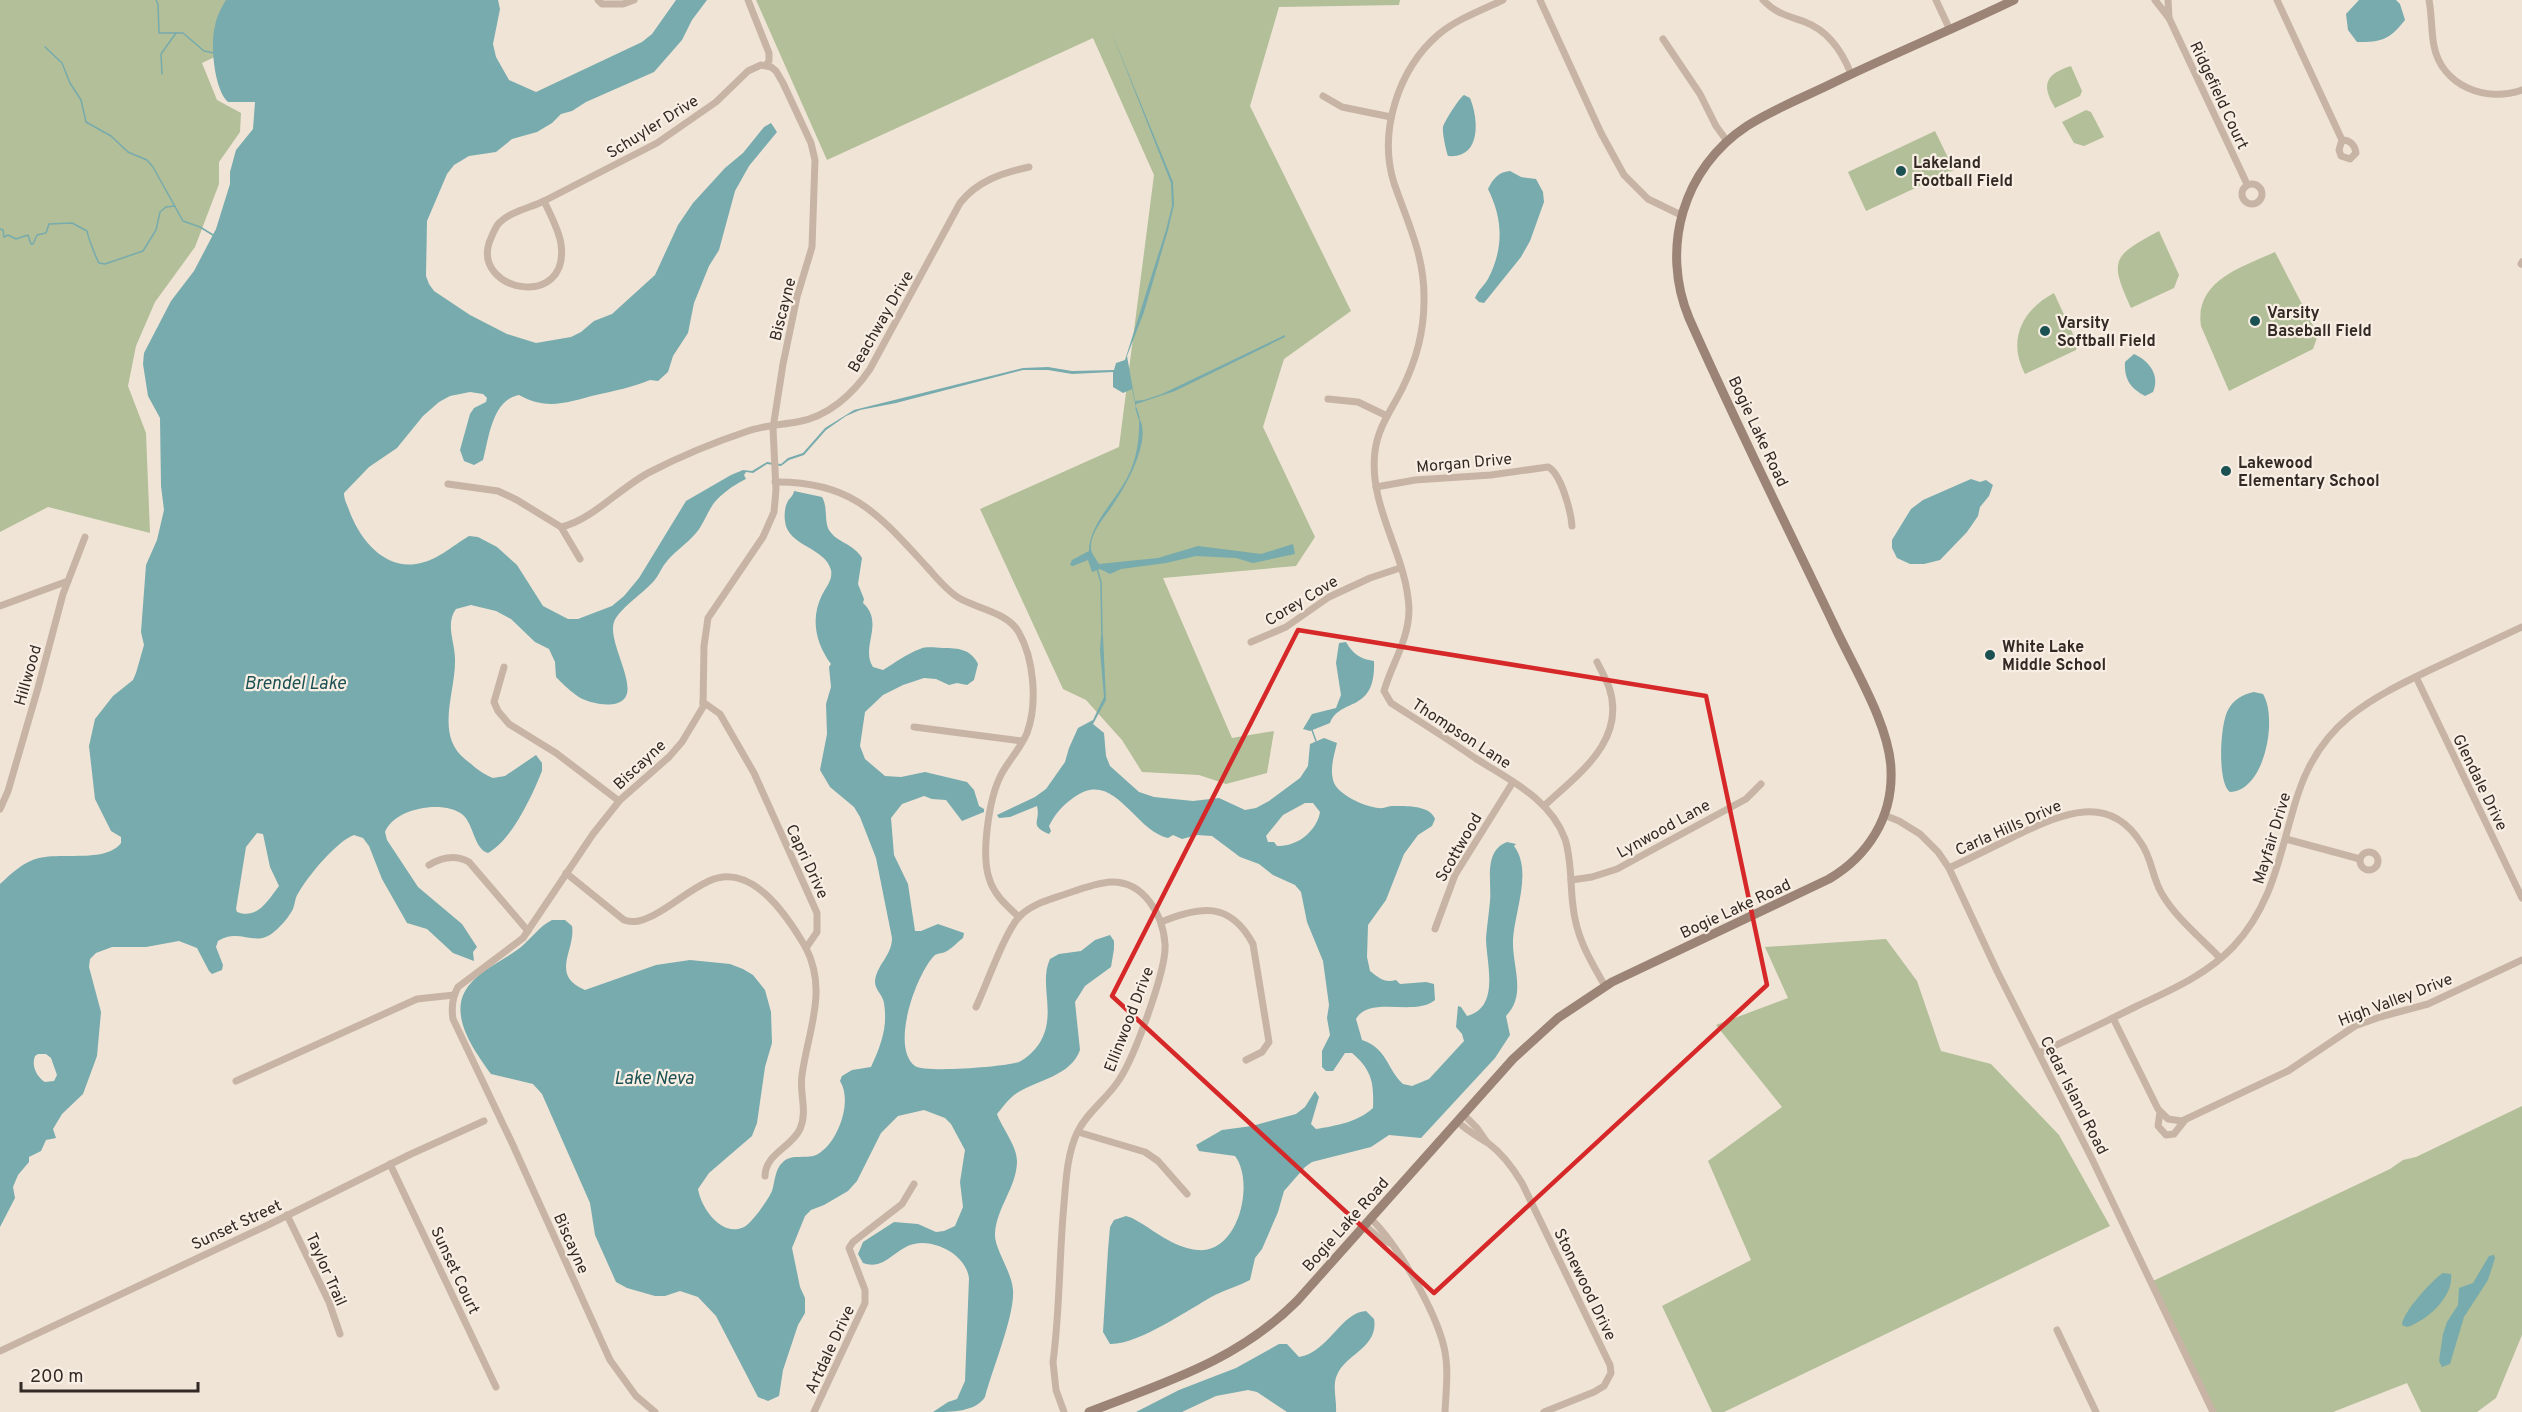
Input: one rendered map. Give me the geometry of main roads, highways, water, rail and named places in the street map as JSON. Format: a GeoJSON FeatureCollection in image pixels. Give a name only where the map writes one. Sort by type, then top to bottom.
{"type":"FeatureCollection","features":[{"type":"Feature","properties":{"kind":"main road","name":"Bogie Lake Road"},"geometry":{"type":"LineString","coordinates":[[1089,1412],[1202,1367],[1249,1342],[1292,1306],[1537,1035],[1575,1005],[1605,986],[1829,879],[1860,855],[1875,836],[1890,793],[1889,751],[1882,728],[1683,303],[1677,279],[1676,256],[1681,215],[1697,178],[1727,141],[1761,118],[1851,74],[2014,0]]}},
{"type":"Feature","properties":{"kind":"water","name":"Brendel Lake"},"geometry":{"type":"Polygon","coordinates":[[[226,0],[498,0],[500,9],[493,44],[496,57],[509,80],[536,92],[642,42],[652,34],[676,0],[707,0],[692,20],[682,40],[654,72],[561,114],[537,132],[512,139],[496,152],[469,156],[454,165],[447,174],[427,221],[426,276],[434,291],[470,315],[507,334],[536,343],[571,337],[594,321],[612,314],[655,275],[678,225],[693,203],[725,168],[743,153],[764,127],[771,123],[777,132],[749,166],[735,191],[719,250],[709,266],[694,303],[688,333],[673,356],[668,372],[658,381],[650,380],[623,389],[558,404],[539,403],[519,395],[510,398],[497,412],[493,421],[483,460],[474,465],[464,461],[460,450],[470,414],[474,408],[486,402],[487,398],[483,394],[470,392],[450,396],[423,416],[397,448],[369,467],[344,493],[353,521],[366,541],[393,562],[416,564],[424,562],[438,556],[469,536],[478,537],[497,547],[517,565],[543,606],[568,619],[578,619],[612,606],[624,596],[639,578],[686,501],[743,470],[752,471],[767,462],[781,464],[788,458],[803,453],[825,428],[854,410],[1023,368],[1048,367],[1072,371],[1114,370],[1116,363],[1125,360],[1172,206],[1171,183],[1111,31],[1173,182],[1174,205],[1168,230],[1144,312],[1127,356],[1135,401],[1162,394],[1285,335],[1285,337],[1175,391],[1136,404],[1136,408],[1132,389],[1123,393],[1113,387],[1113,372],[1072,374],[1048,370],[1023,370],[860,410],[846,416],[826,430],[804,455],[789,460],[781,466],[767,464],[753,473],[746,472],[744,475],[746,479],[718,498],[696,533],[667,561],[652,583],[617,617],[613,631],[627,685],[627,694],[619,703],[593,702],[573,693],[556,677],[555,662],[549,649],[535,642],[511,619],[496,611],[471,605],[456,609],[451,621],[455,659],[449,726],[456,750],[476,768],[493,778],[505,776],[536,755],[542,763],[542,771],[527,805],[513,828],[497,847],[488,853],[480,847],[467,819],[455,810],[420,808],[398,817],[385,832],[387,840],[418,887],[462,924],[477,947],[473,952],[474,961],[453,953],[427,929],[407,923],[382,879],[369,846],[363,838],[354,835],[332,851],[316,869],[303,885],[293,909],[275,931],[261,938],[234,936],[218,941],[216,947],[223,965],[222,970],[212,974],[197,948],[179,941],[146,947],[112,947],[96,953],[90,959],[89,967],[101,1012],[97,1056],[83,1094],[62,1114],[53,1129],[56,1138],[46,1140],[41,1151],[29,1157],[29,1162],[18,1175],[13,1187],[15,1198],[0,1227],[0,884],[18,868],[33,860],[49,856],[95,855],[114,849],[121,843],[121,837],[111,831],[95,799],[89,746],[95,719],[113,696],[133,680],[136,673],[144,645],[141,632],[146,565],[157,540],[164,510],[161,486],[160,418],[148,396],[143,364],[144,353],[171,301],[194,271],[216,229],[230,184],[230,172],[236,150],[253,129],[255,102],[228,102],[223,96],[216,77],[213,54],[214,34],[219,12],[226,0]],[[257,833],[246,847],[236,909],[237,912],[244,914],[257,911],[262,907],[279,886],[270,867],[263,834],[257,833]],[[46,1054],[35,1056],[34,1064],[37,1074],[45,1082],[54,1081],[57,1075],[51,1058],[46,1054]]]}},
{"type":"Feature","properties":{"kind":"water"},"geometry":{"type":"Polygon","coordinates":[[[2359,0],[2396,0],[2400,4],[2405,20],[2389,36],[2379,40],[2357,42],[2348,30],[2346,14],[2359,0]]]}},
{"type":"Feature","properties":{"kind":"water"},"geometry":{"type":"Polygon","coordinates":[[[1464,95],[1470,98],[1473,107],[1475,136],[1467,151],[1459,155],[1448,156],[1443,127],[1452,110],[1464,95]]]}},
{"type":"Feature","properties":{"kind":"water"},"geometry":{"type":"Polygon","coordinates":[[[1510,171],[1521,177],[1536,179],[1543,192],[1544,202],[1530,241],[1521,257],[1484,303],[1479,302],[1475,298],[1493,267],[1500,234],[1497,211],[1488,189],[1496,177],[1510,171]]]}},
{"type":"Feature","properties":{"kind":"water"},"geometry":{"type":"Polygon","coordinates":[[[2134,354],[2149,365],[2154,375],[2153,392],[2145,396],[2135,390],[2127,378],[2125,362],[2134,354]]]}},
{"type":"Feature","properties":{"kind":"water"},"geometry":{"type":"Polygon","coordinates":[[[1139,418],[1142,437],[1136,461],[1091,542],[1092,552],[1099,564],[1158,558],[1198,546],[1261,554],[1293,544],[1295,554],[1253,563],[1236,558],[1196,556],[1121,569],[1110,574],[1100,569],[1092,572],[1088,560],[1070,565],[1072,560],[1089,551],[1090,542],[1097,525],[1131,469],[1139,435],[1139,418]]]}},
{"type":"Feature","properties":{"kind":"water"},"geometry":{"type":"Polygon","coordinates":[[[1971,479],[1980,482],[1986,480],[1993,485],[1989,496],[1980,507],[1978,516],[1967,532],[1940,560],[1924,564],[1910,564],[1897,558],[1892,548],[1892,540],[1911,509],[1923,500],[1971,479]]]}},
{"type":"Feature","properties":{"kind":"water","name":"Lake Neva"},"geometry":{"type":"Polygon","coordinates":[[[794,491],[822,497],[829,530],[862,558],[858,584],[864,599],[863,603],[872,619],[869,651],[873,667],[883,670],[910,653],[928,647],[963,650],[972,655],[978,664],[974,680],[967,685],[957,683],[949,685],[936,679],[924,678],[883,695],[865,712],[860,746],[865,759],[885,776],[901,777],[925,772],[967,782],[974,790],[979,806],[984,809],[984,812],[962,821],[946,800],[924,796],[902,804],[891,818],[894,855],[908,884],[915,931],[938,924],[964,933],[963,938],[950,949],[934,956],[920,979],[913,995],[905,1028],[908,1057],[915,1066],[933,1069],[983,1067],[1022,1061],[1037,1046],[1044,1033],[1048,1011],[1046,979],[1050,959],[1059,954],[1081,951],[1095,940],[1110,935],[1114,941],[1111,967],[1085,986],[1075,1002],[1080,1050],[1076,1059],[1061,1072],[1017,1093],[997,1114],[1015,1149],[1017,1161],[1014,1180],[999,1215],[995,1234],[997,1246],[1012,1283],[1013,1301],[985,1397],[975,1406],[962,1410],[933,1412],[957,1399],[965,1381],[969,1278],[962,1262],[940,1246],[922,1243],[907,1246],[878,1264],[863,1263],[858,1254],[863,1242],[894,1222],[918,1224],[936,1232],[955,1226],[963,1207],[960,1182],[965,1150],[951,1124],[945,1118],[924,1110],[898,1116],[881,1133],[857,1181],[848,1191],[811,1210],[805,1216],[792,1248],[800,1287],[805,1298],[805,1313],[798,1325],[783,1370],[779,1396],[768,1401],[758,1397],[716,1316],[698,1297],[680,1291],[665,1296],[655,1296],[627,1288],[616,1282],[595,1235],[590,1203],[542,1094],[533,1084],[491,1074],[470,1042],[461,1018],[464,994],[471,983],[487,969],[521,947],[552,920],[565,920],[572,926],[566,969],[568,977],[574,984],[585,990],[656,965],[690,960],[730,964],[753,975],[765,990],[771,1012],[772,1043],[765,1067],[757,1123],[752,1136],[709,1173],[698,1189],[703,1204],[721,1225],[736,1229],[744,1227],[767,1200],[783,1162],[791,1158],[814,1156],[832,1141],[844,1110],[844,1089],[840,1081],[842,1076],[852,1070],[871,1067],[881,1043],[885,1012],[883,1000],[875,982],[892,938],[876,858],[860,817],[854,807],[830,787],[820,770],[827,734],[826,704],[831,687],[829,667],[831,664],[818,640],[816,613],[830,580],[831,570],[822,556],[792,536],[787,529],[785,509],[794,491]]]}},
{"type":"Feature","properties":{"kind":"water"},"geometry":{"type":"Polygon","coordinates":[[[1101,636],[1103,636],[1106,700],[1093,724],[1104,733],[1106,756],[1110,766],[1139,792],[1154,797],[1193,801],[1219,798],[1245,810],[1256,808],[1300,778],[1308,766],[1310,744],[1324,738],[1337,743],[1332,775],[1335,785],[1345,795],[1373,807],[1411,806],[1432,814],[1435,819],[1432,826],[1418,835],[1404,854],[1386,900],[1368,925],[1367,957],[1370,971],[1382,979],[1396,980],[1400,984],[1426,982],[1434,984],[1435,1000],[1416,1007],[1371,1008],[1362,1012],[1356,1019],[1362,1040],[1377,1048],[1403,1084],[1412,1086],[1429,1079],[1464,1041],[1456,1027],[1458,1006],[1467,1016],[1478,1011],[1488,994],[1489,971],[1486,938],[1490,901],[1490,868],[1494,852],[1507,842],[1516,844],[1514,846],[1522,867],[1521,892],[1513,940],[1517,980],[1516,999],[1506,1016],[1510,1035],[1495,1058],[1421,1138],[1389,1135],[1371,1147],[1312,1162],[1305,1167],[1284,1191],[1278,1212],[1262,1249],[1255,1258],[1250,1280],[1215,1295],[1149,1333],[1121,1343],[1110,1344],[1103,1332],[1110,1227],[1114,1220],[1126,1216],[1132,1218],[1189,1249],[1212,1248],[1224,1241],[1233,1229],[1239,1214],[1243,1198],[1241,1168],[1235,1156],[1199,1151],[1196,1145],[1222,1130],[1252,1126],[1296,1114],[1305,1107],[1315,1091],[1319,1097],[1311,1124],[1316,1129],[1338,1125],[1360,1117],[1373,1108],[1373,1099],[1368,1071],[1352,1053],[1345,1053],[1333,1071],[1326,1071],[1322,1067],[1322,1051],[1330,1035],[1327,1018],[1329,1005],[1323,961],[1307,922],[1301,892],[1295,885],[1273,875],[1259,864],[1240,857],[1212,836],[1197,835],[1182,839],[1173,835],[1168,838],[1156,833],[1123,803],[1100,790],[1087,790],[1065,804],[1051,822],[1049,834],[1037,825],[1037,806],[1010,817],[999,818],[997,815],[1035,797],[1046,789],[1065,762],[1078,728],[1093,720],[1104,697],[1101,636]],[[1305,803],[1283,815],[1266,836],[1268,842],[1284,846],[1305,837],[1315,825],[1320,812],[1313,803],[1305,803]]]}},
{"type":"Feature","properties":{"kind":"water"},"geometry":{"type":"Polygon","coordinates":[[[1346,642],[1357,655],[1374,661],[1373,678],[1369,689],[1364,697],[1335,715],[1330,723],[1310,731],[1303,729],[1312,714],[1336,708],[1341,695],[1336,663],[1339,643],[1346,642]]]}},
{"type":"Feature","properties":{"kind":"water"},"geometry":{"type":"Polygon","coordinates":[[[2254,692],[2263,694],[2267,705],[2269,719],[2265,752],[2252,780],[2242,788],[2230,792],[2223,777],[2221,753],[2225,717],[2236,700],[2254,692]]]}},
{"type":"Feature","properties":{"kind":"water"},"geometry":{"type":"Polygon","coordinates":[[[2494,1255],[2488,1280],[2464,1317],[2450,1364],[2442,1367],[2439,1361],[2443,1334],[2447,1322],[2458,1305],[2459,1288],[2473,1283],[2489,1256],[2494,1255]]]}},
{"type":"Feature","properties":{"kind":"water"},"geometry":{"type":"Polygon","coordinates":[[[2443,1273],[2451,1274],[2451,1283],[2437,1307],[2414,1324],[2407,1327],[2402,1325],[2418,1297],[2443,1273]]]}},
{"type":"Feature","properties":{"kind":"water"},"geometry":{"type":"Polygon","coordinates":[[[1366,1311],[1374,1319],[1372,1337],[1347,1361],[1337,1375],[1336,1412],[1287,1412],[1257,1392],[1248,1390],[1216,1396],[1182,1412],[1136,1412],[1179,1390],[1236,1368],[1279,1344],[1287,1344],[1299,1357],[1309,1354],[1327,1341],[1349,1318],[1366,1311]]]}},
{"type":"Feature","properties":{"kind":"waterway"},"geometry":{"type":"LineString","coordinates":[[156,0],[159,33],[183,33],[204,51],[214,53]]}},
{"type":"Feature","properties":{"kind":"waterway"},"geometry":{"type":"LineString","coordinates":[[162,74],[161,54],[176,33]]}},
{"type":"Feature","properties":{"kind":"waterway"},"geometry":{"type":"LineString","coordinates":[[45,47],[62,63],[70,83],[81,100],[86,122],[111,136],[128,152],[147,160],[183,221],[213,235]]}},
{"type":"Feature","properties":{"kind":"waterway"},"geometry":{"type":"LineString","coordinates":[[0,229],[3,230],[4,237],[8,235],[16,239],[28,235],[33,244],[37,235],[46,233],[49,224],[72,223],[87,231],[99,263],[105,264],[143,251],[156,230],[160,212],[166,207],[175,206]]}},
{"type":"Feature","properties":{"kind":"waterway"},"geometry":{"type":"LineString","coordinates":[[1136,408],[1139,418]]}},
{"type":"Feature","properties":{"kind":"waterway"},"geometry":{"type":"LineString","coordinates":[[1097,569],[1101,582],[1102,636]]}},
{"type":"Feature","properties":{"kind":"waterway"},"geometry":{"type":"LineString","coordinates":[[1312,730],[1316,741]]}},
{"type":"Feature","properties":{"kind":"place","name":"Lakeland Football Field"},"geometry":{"type":"Point","coordinates":[1901,171]}},
{"type":"Feature","properties":{"kind":"place","name":"Varsity Baseball Field"},"geometry":{"type":"Point","coordinates":[2255,321]}},
{"type":"Feature","properties":{"kind":"place","name":"Varsity Softball Field"},"geometry":{"type":"Point","coordinates":[2045,331]}},
{"type":"Feature","properties":{"kind":"place","name":"Lakewood Elementary School"},"geometry":{"type":"Point","coordinates":[2226,471]}},
{"type":"Feature","properties":{"kind":"place","name":"White Lake Middle School"},"geometry":{"type":"Point","coordinates":[1990,655]}}]}
